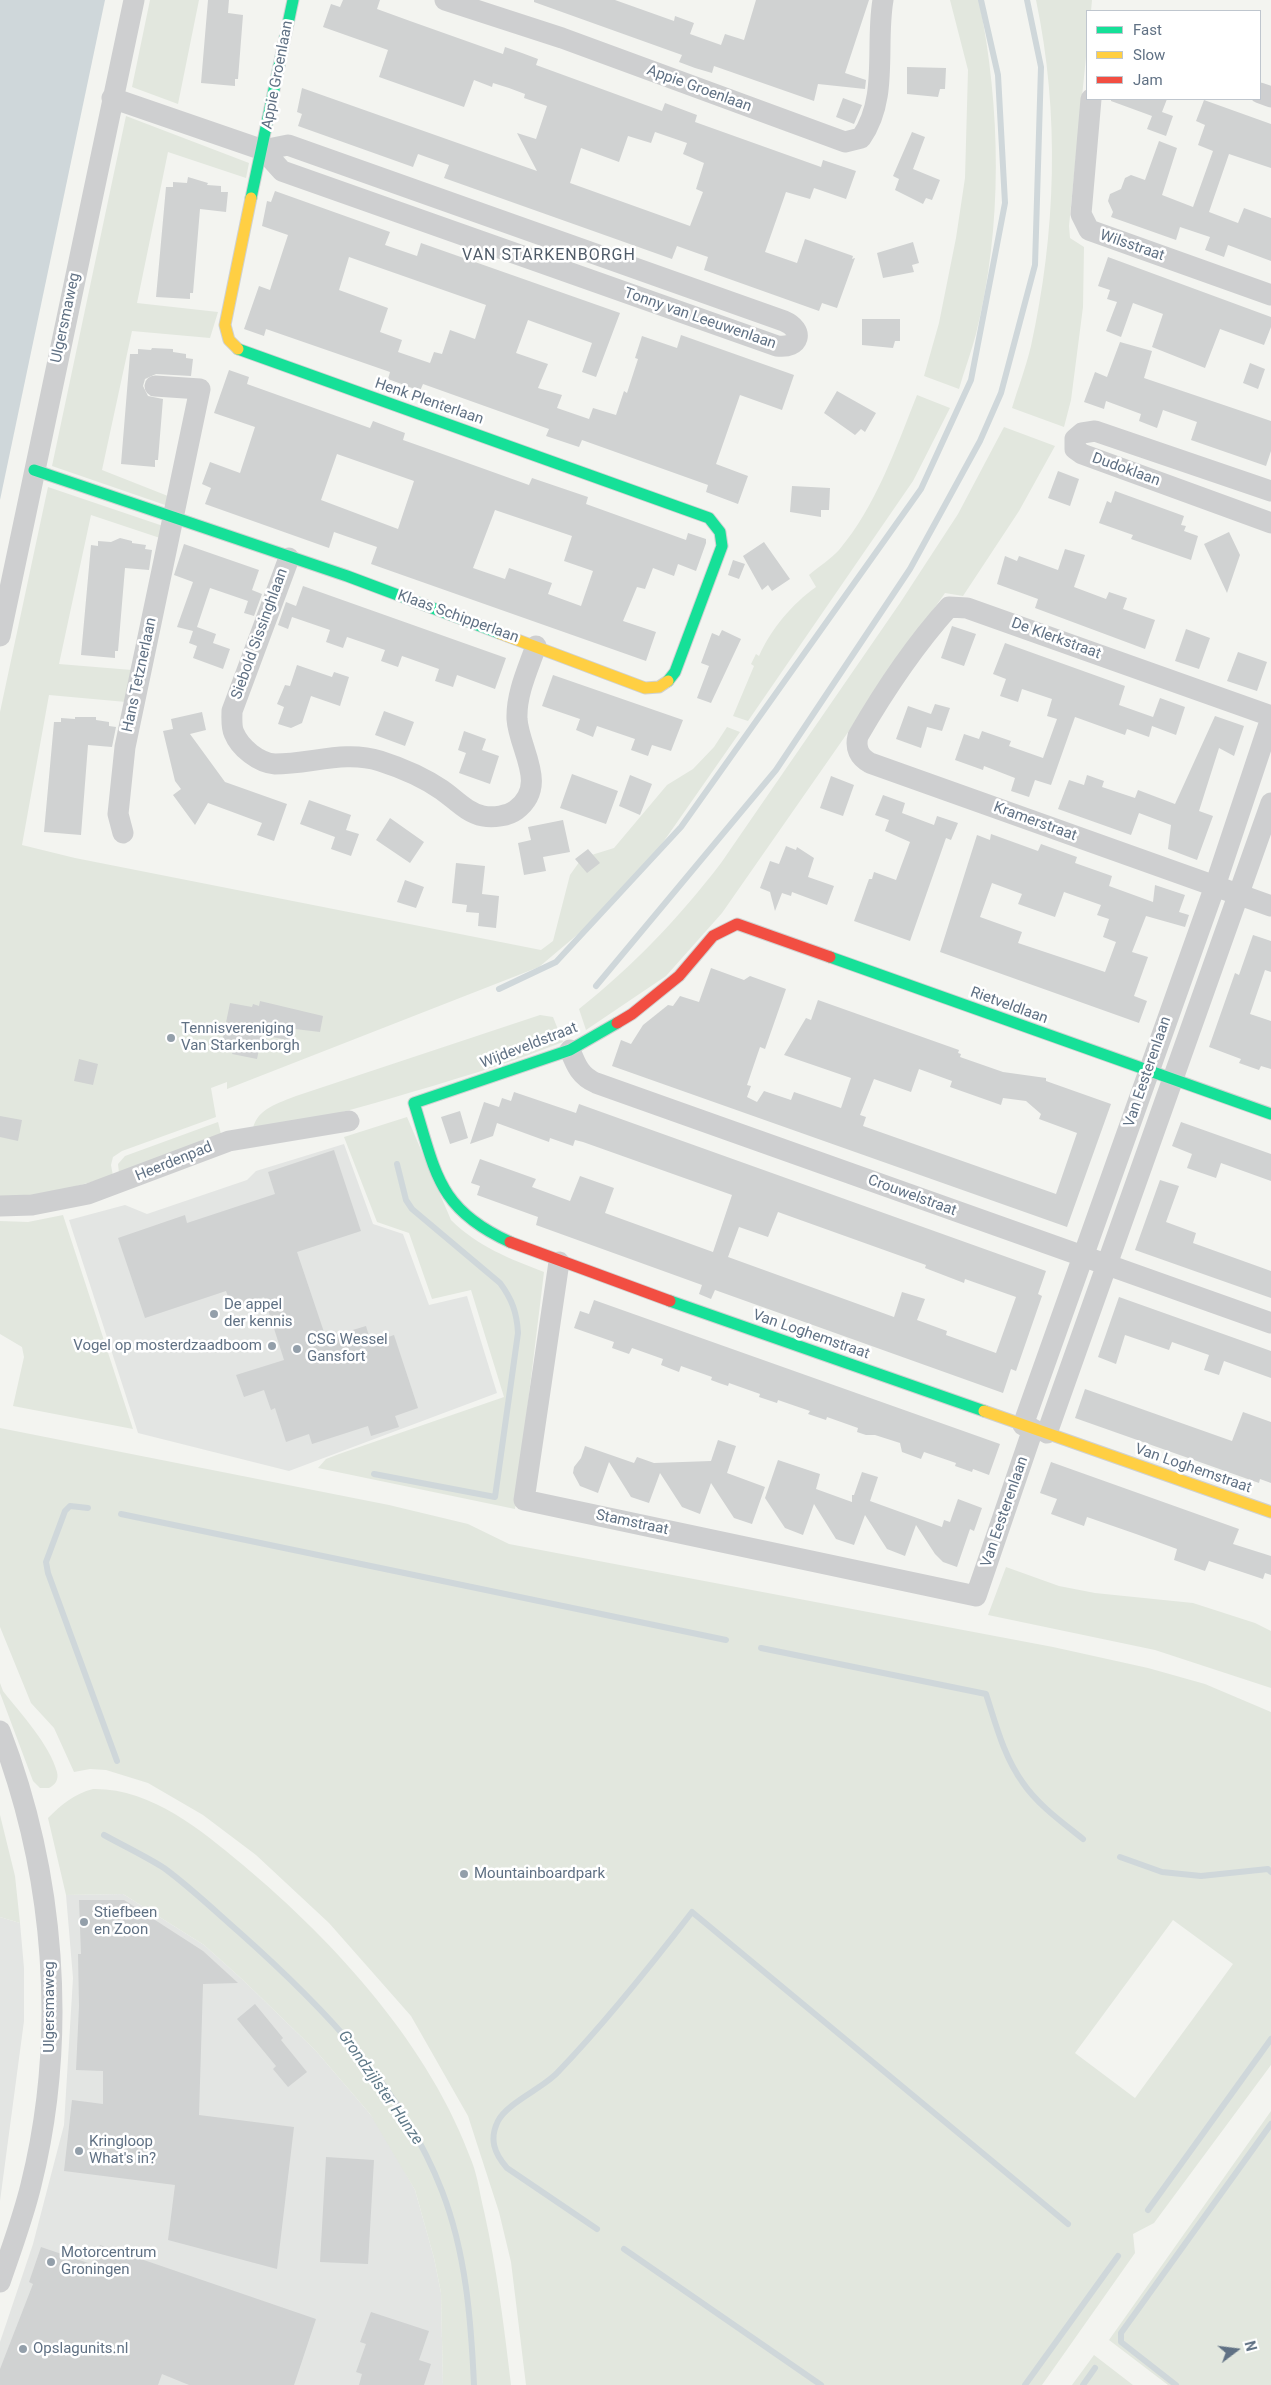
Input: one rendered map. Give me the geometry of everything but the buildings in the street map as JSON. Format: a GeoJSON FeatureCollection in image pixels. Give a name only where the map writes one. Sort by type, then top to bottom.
{"type":"FeatureCollection","features":[{"type":"Feature","properties":{"kind":"street","name":"Ulgersmaweg"},"geometry":{"type":"LineString","coordinates":[[0,636],[134,0]]}},
{"type":"Feature","properties":{"kind":"street","name":"Appie Groenlaan"},"geometry":{"type":"LineString","coordinates":[[263,150],[293,0]]}},
{"type":"Feature","properties":{"kind":"street","name":"Appie Groenlaan"},"geometry":{"type":"LineString","coordinates":[[445,0],[562,38],[845,142],[861,138],[870,126],[878,98],[883,0]]}},
{"type":"Feature","properties":{"kind":"street","name":"Tonny van Leeuwenlaan"},"geometry":{"type":"LineString","coordinates":[[112,98],[263,150],[282,171],[420,221],[777,346],[786,347],[792,345],[797,340],[797,332],[792,324],[288,145],[263,150]]}},
{"type":"Feature","properties":{"kind":"street","name":"Wilsstraat"},"geometry":{"type":"LineString","coordinates":[[1091,100],[1081,214],[1089,230],[1271,295]]}},
{"type":"Feature","properties":{"kind":"street","name":"Henk Plenterlaan"},"geometry":{"type":"LineString","coordinates":[[263,150],[225,325],[226,337],[232,345],[241,351],[705,515],[715,522],[722,533],[722,546],[698,612]]}},
{"type":"Feature","properties":{"kind":"street"},"geometry":{"type":"LineString","coordinates":[[154,386],[200,389],[172,518]]}},
{"type":"Feature","properties":{"kind":"street","name":"Dudoklaan"},"geometry":{"type":"LineString","coordinates":[[1271,491],[1095,431],[1082,433],[1075,439],[1075,449],[1082,454],[1271,523]]}},
{"type":"Feature","properties":{"kind":"street","name":"Klaas Schipperlaan"},"geometry":{"type":"LineString","coordinates":[[34,470],[288,558],[347,576],[645,688],[656,689],[668,682],[675,672],[698,612]]}},
{"type":"Feature","properties":{"kind":"street","name":"Hans Tetznerlaan"},"geometry":{"type":"LineString","coordinates":[[123,833],[118,814],[125,747],[172,518]]}},
{"type":"Feature","properties":{"kind":"street","name":"Siebold Sissinghlaan"},"geometry":{"type":"LineString","coordinates":[[288,558],[232,711],[234,733],[244,748],[258,759],[274,764],[341,756],[374,759],[403,768],[441,789],[469,811],[484,816],[500,816],[515,811],[526,800],[532,783],[530,764],[521,741],[517,718],[520,691],[536,646]]}},
{"type":"Feature","properties":{"kind":"street","name":"De Klerkstraat"},"geometry":{"type":"LineString","coordinates":[[880,701],[948,607],[967,608],[1271,717]]}},
{"type":"Feature","properties":{"kind":"street","name":"Kramerstraat"},"geometry":{"type":"LineString","coordinates":[[880,701],[858,736],[857,749],[864,760],[1271,906]]}},
{"type":"Feature","properties":{"kind":"street","name":"Van Eesterenlaan"},"geometry":{"type":"LineString","coordinates":[[976,1596],[1034,1429],[1084,1258],[1215,886],[1271,717]]}},
{"type":"Feature","properties":{"kind":"street","name":"Van Eesterenlaan"},"geometry":{"type":"LineString","coordinates":[[1034,1429],[1106,1264],[1174,1079],[1271,803]]}},
{"type":"Feature","properties":{"kind":"street","name":"Rietveldlaan"},"geometry":{"type":"LineString","coordinates":[[737,924],[1148,1072],[1174,1079],[1271,1114]]}},
{"type":"Feature","properties":{"kind":"street","name":"Wijdeveldstraat"},"geometry":{"type":"LineString","coordinates":[[414,1103],[570,1050],[632,1014],[679,976],[713,936],[737,924]]}},
{"type":"Feature","properties":{"kind":"street","name":"Crouwelstraat"},"geometry":{"type":"LineString","coordinates":[[570,1050],[576,1067],[583,1076],[596,1083],[1271,1323]]}},
{"type":"Feature","properties":{"kind":"street","name":"Van Loghemstraat"},"geometry":{"type":"LineString","coordinates":[[414,1103],[439,1182],[450,1201],[483,1228],[501,1239],[559,1262],[1271,1512]]}},
{"type":"Feature","properties":{"kind":"street","name":"Heerdenpad"},"geometry":{"type":"LineString","coordinates":[[0,1206],[41,1204],[88,1194],[229,1141],[350,1122]]}},
{"type":"Feature","properties":{"kind":"street","name":"Stamstraat"},"geometry":{"type":"LineString","coordinates":[[559,1262],[524,1500],[976,1596]]}},
{"type":"Feature","properties":{"kind":"street","name":"Ulgersmaweg"},"geometry":{"type":"LineString","coordinates":[[0,1731],[25,1803],[46,1912],[52,1985],[50,2054],[41,2135],[31,2185],[0,2282]]}},
{"type":"Feature","properties":{"kind":"shaded area"},"geometry":{"type":"Polygon","coordinates":[[[0,0],[105,0],[0,500],[0,0]]]}},
{"type":"Feature","properties":{"kind":"shaded area"},"geometry":{"type":"Polygon","coordinates":[[[150,0],[199,0],[178,104],[132,87],[150,0]]]}},
{"type":"Feature","properties":{"kind":"shaded area"},"geometry":{"type":"Polygon","coordinates":[[[950,0],[979,0],[992,83],[996,167],[995,209],[985,293],[976,334],[959,389],[924,376],[939,323],[956,238],[965,178],[968,70],[950,0]]]}},
{"type":"Feature","properties":{"kind":"shaded area"},"geometry":{"type":"Polygon","coordinates":[[[1036,0],[1092,0],[1091,10],[1086,10],[1086,57],[1069,226],[1070,238],[1084,247],[1083,307],[1071,400],[1064,427],[1012,408],[1031,346],[1046,260],[1050,217],[1052,130],[1044,43],[1036,0]]]}},
{"type":"Feature","properties":{"kind":"shaded area"},"geometry":{"type":"Polygon","coordinates":[[[126,116],[249,163],[246,178],[168,152],[137,303],[218,312],[210,338],[132,331],[102,470],[173,498],[171,507],[52,466],[126,116]]]}},
{"type":"Feature","properties":{"kind":"shaded area"},"geometry":{"type":"Polygon","coordinates":[[[917,395],[950,408],[913,481],[748,721],[733,716],[754,666],[751,664],[756,654],[759,656],[776,627],[791,609],[816,587],[809,575],[839,550],[864,515],[884,476],[917,395]]]}},
{"type":"Feature","properties":{"kind":"shaded area"},"geometry":{"type":"Polygon","coordinates":[[[1004,427],[1055,446],[1019,511],[963,596],[945,593],[722,913],[666,976],[586,1030],[579,1009],[637,958],[672,922],[721,863],[900,603],[958,514],[1004,427]]]}},
{"type":"Feature","properties":{"kind":"shaded area","name":"Tennisvereniging Van Starkenborgh"},"geometry":{"type":"Polygon","coordinates":[[[48,487],[166,527],[163,539],[91,515],[59,664],[132,670],[126,702],[49,695],[22,845],[75,858],[541,950],[553,941],[570,875],[582,858],[614,848],[667,785],[693,769],[714,747],[727,727],[740,732],[657,851],[603,913],[539,967],[227,1089],[227,1082],[211,1088],[216,1117],[122,1151],[113,1157],[111,1165],[113,1176],[48,1194],[0,1197],[0,712],[48,487]]]}},
{"type":"Feature","properties":{"kind":"shaded area"},"geometry":{"type":"Polygon","coordinates":[[[540,1015],[553,1017],[563,1042],[478,1072],[358,1108],[306,1121],[253,1128],[264,1111],[283,1101],[540,1015]]]}},
{"type":"Feature","properties":{"kind":"shaded area"},"geometry":{"type":"Polygon","coordinates":[[[407,1117],[451,1220],[472,1237],[506,1257],[544,1272],[515,1509],[318,1468],[326,1459],[339,1454],[504,1397],[471,1290],[432,1299],[409,1233],[377,1222],[344,1137],[407,1117]]]}},
{"type":"Feature","properties":{"kind":"shaded area"},"geometry":{"type":"Polygon","coordinates":[[[218,1122],[221,1134],[119,1173],[118,1164],[125,1156],[218,1122]]]}},
{"type":"Feature","properties":{"kind":"shaded area","name":"CSG Wessel Gansfort"},"geometry":{"type":"Polygon","coordinates":[[[344,1144],[373,1224],[403,1234],[429,1305],[467,1296],[497,1393],[289,1471],[138,1433],[69,1220],[125,1205],[147,1214],[247,1180],[256,1171],[344,1144]]]}},
{"type":"Feature","properties":{"kind":"shaded area"},"geometry":{"type":"Polygon","coordinates":[[[63,1215],[133,1429],[13,1406],[24,1357],[22,1347],[0,1334],[0,1221],[28,1222],[63,1215]]]}},
{"type":"Feature","properties":{"kind":"shaded area"},"geometry":{"type":"Polygon","coordinates":[[[0,1428],[389,1505],[468,1524],[509,1544],[1053,1647],[1148,1668],[1205,1684],[1271,1712],[1271,2065],[1154,2223],[1133,2234],[1135,2253],[1042,2385],[526,2385],[511,2262],[499,2212],[468,2116],[411,2016],[329,1923],[256,1855],[203,1815],[148,1783],[106,1770],[90,1769],[74,1772],[54,1728],[31,1703],[0,1627],[0,1428]],[[1173,1920],[1075,2053],[1135,2098],[1233,1964],[1173,1920]]]}},
{"type":"Feature","properties":{"kind":"shaded area"},"geometry":{"type":"Polygon","coordinates":[[[1006,1567],[1059,1586],[1095,1593],[1193,1603],[1255,1623],[1271,1631],[1271,1688],[1155,1650],[988,1615],[1006,1567]]]}},
{"type":"Feature","properties":{"kind":"shaded area"},"geometry":{"type":"Polygon","coordinates":[[[0,1683],[3,1691],[48,1751],[57,1772],[55,1784],[49,1788],[40,1788],[33,1781],[0,1693],[0,1683]]]}},
{"type":"Feature","properties":{"kind":"shaded area"},"geometry":{"type":"Polygon","coordinates":[[[93,1789],[114,1791],[155,1803],[210,1838],[278,1895],[312,1928],[377,1999],[406,2038],[432,2078],[454,2119],[474,2168],[489,2233],[503,2319],[511,2385],[443,2385],[441,2293],[434,2258],[415,2190],[370,2114],[316,2051],[204,1945],[123,1894],[66,1895],[48,1818],[69,1800],[93,1789]]]}},
{"type":"Feature","properties":{"kind":"shaded area"},"geometry":{"type":"Polygon","coordinates":[[[0,1815],[15,1876],[20,1923],[0,1917],[0,1815]]]}},
{"type":"Feature","properties":{"kind":"shaded area"},"geometry":{"type":"Polygon","coordinates":[[[123,1894],[204,1945],[244,1981],[316,2051],[382,2130],[415,2190],[434,2258],[441,2293],[443,2385],[0,2385],[0,2342],[33,2244],[64,2125],[73,1978],[66,1895],[123,1894]]]}},
{"type":"Feature","properties":{"kind":"shaded area"},"geometry":{"type":"Polygon","coordinates":[[[0,1917],[20,1923],[24,1968],[24,2021],[0,2201],[0,1917]]]}},
{"type":"Feature","properties":{"kind":"shaded area"},"geometry":{"type":"Polygon","coordinates":[[[1271,2111],[1271,2385],[1168,2385],[1109,2340],[1271,2111]]]}},
{"type":"Feature","properties":{"kind":"shaded area"},"geometry":{"type":"Polygon","coordinates":[[[1094,2355],[1133,2385],[1072,2385],[1094,2355]]]}},
{"type":"Feature","properties":{"kind":"waterway"},"geometry":{"type":"LineString","coordinates":[[499,989],[556,962],[681,827],[921,489],[971,380],[1005,203],[998,75],[981,0]]}},
{"type":"Feature","properties":{"kind":"waterway"},"geometry":{"type":"LineString","coordinates":[[596,986],[776,770],[910,569],[980,441],[1001,393],[1035,265],[1041,67],[1027,0]]}},
{"type":"Feature","properties":{"kind":"waterway"},"geometry":{"type":"LineString","coordinates":[[374,1474],[495,1497],[518,1333],[513,1306],[500,1283],[412,1209],[406,1200],[397,1164]]}},
{"type":"Feature","properties":{"kind":"waterway"},"geometry":{"type":"LineString","coordinates":[[88,1508],[70,1506],[65,1511],[46,1562],[48,1573],[117,1761]]}},
{"type":"Feature","properties":{"kind":"waterway"},"geometry":{"type":"LineString","coordinates":[[121,1514],[726,1640]]}},
{"type":"Feature","properties":{"kind":"waterway"},"geometry":{"type":"LineString","coordinates":[[761,1648],[986,1694],[997,1729],[1016,1773],[1043,1806],[1083,1839]]}},
{"type":"Feature","properties":{"kind":"waterway","name":"Grondzijlster Hunze"},"geometry":{"type":"LineString","coordinates":[[104,1835],[164,1868],[270,1960],[329,2019],[356,2050],[382,2083],[405,2117],[425,2153],[442,2191],[457,2238],[469,2311],[474,2385]]}},
{"type":"Feature","properties":{"kind":"waterway"},"geometry":{"type":"LineString","coordinates":[[1120,1857],[1162,1872],[1201,1876],[1268,1869],[1271,1872]]}},
{"type":"Feature","properties":{"kind":"waterway"},"geometry":{"type":"LineString","coordinates":[[597,2229],[507,2168],[494,2146],[495,2128],[498,2121],[509,2108],[551,2079],[575,2054],[660,1954],[692,1912],[1068,2224]]}},
{"type":"Feature","properties":{"kind":"waterway"},"geometry":{"type":"LineString","coordinates":[[1148,2210],[1271,2039]]}},
{"type":"Feature","properties":{"kind":"waterway"},"geometry":{"type":"LineString","coordinates":[[1176,2385],[1121,2342],[1121,2333],[1271,2124]]}},
{"type":"Feature","properties":{"kind":"waterway"},"geometry":{"type":"LineString","coordinates":[[624,2249],[821,2385]]}},
{"type":"Feature","properties":{"kind":"waterway"},"geometry":{"type":"LineString","coordinates":[[1025,2385],[1118,2256]]}},
{"type":"Feature","properties":{"kind":"waterway"},"geometry":{"type":"LineString","coordinates":[[1083,2385],[1095,2368]]}},
{"type":"Feature","properties":{"kind":"traffic: fast"},"geometry":{"type":"LineString","coordinates":[[251,198],[293,0]]}},
{"type":"Feature","properties":{"kind":"traffic: fast"},"geometry":{"type":"LineString","coordinates":[[238,349],[709,518],[720,532],[722,546],[675,672],[668,681]]}},
{"type":"Feature","properties":{"kind":"traffic: fast"},"geometry":{"type":"LineString","coordinates":[[34,470],[347,576],[499,633]]}},
{"type":"Feature","properties":{"kind":"traffic: fast"},"geometry":{"type":"LineString","coordinates":[[830,957],[1271,1114]]}},
{"type":"Feature","properties":{"kind":"traffic: fast"},"geometry":{"type":"LineString","coordinates":[[510,1242],[467,1216],[453,1202],[435,1169],[414,1103],[570,1050],[617,1023]]}},
{"type":"Feature","properties":{"kind":"traffic: fast"},"geometry":{"type":"LineString","coordinates":[[670,1301],[984,1411]]}},
{"type":"Feature","properties":{"kind":"traffic: slow"},"geometry":{"type":"LineString","coordinates":[[238,349],[229,340],[225,325],[251,198]]}},
{"type":"Feature","properties":{"kind":"traffic: slow"},"geometry":{"type":"LineString","coordinates":[[499,633],[645,688],[659,687],[668,681]]}},
{"type":"Feature","properties":{"kind":"traffic: slow"},"geometry":{"type":"LineString","coordinates":[[984,1411],[1271,1512]]}},
{"type":"Feature","properties":{"kind":"traffic: jam"},"geometry":{"type":"LineString","coordinates":[[617,1023],[632,1014],[679,976],[713,936],[737,924],[830,957]]}},
{"type":"Feature","properties":{"kind":"traffic: jam"},"geometry":{"type":"LineString","coordinates":[[510,1242],[670,1301]]}},
{"type":"Feature","properties":{"kind":"place","name":"Tennisvereniging Van Starkenborgh"},"geometry":{"type":"Point","coordinates":[171,1038]}},
{"type":"Feature","properties":{"kind":"place","name":"De appel der kennis"},"geometry":{"type":"Point","coordinates":[214,1314]}},
{"type":"Feature","properties":{"kind":"place","name":"Vogel op mosterdzaadboom"},"geometry":{"type":"Point","coordinates":[272,1346]}},
{"type":"Feature","properties":{"kind":"place","name":"CSG Wessel Gansfort"},"geometry":{"type":"Point","coordinates":[297,1349]}},
{"type":"Feature","properties":{"kind":"place","name":"Mountainboardpark"},"geometry":{"type":"Point","coordinates":[464,1874]}},
{"type":"Feature","properties":{"kind":"place","name":"Stiefbeen en Zoon"},"geometry":{"type":"Point","coordinates":[84,1922]}},
{"type":"Feature","properties":{"kind":"place","name":"Kringloop What's in?"},"geometry":{"type":"Point","coordinates":[79,2151]}},
{"type":"Feature","properties":{"kind":"place","name":"Motorcentrum Groningen"},"geometry":{"type":"Point","coordinates":[51,2262]}},
{"type":"Feature","properties":{"kind":"place","name":"Opslagunits.nl"},"geometry":{"type":"Point","coordinates":[23,2349]}},
{"type":"Feature","properties":{"kind":"district","name":"VAN STARKENBORGH"},"geometry":{"type":"Point","coordinates":[549,256]}}]}
